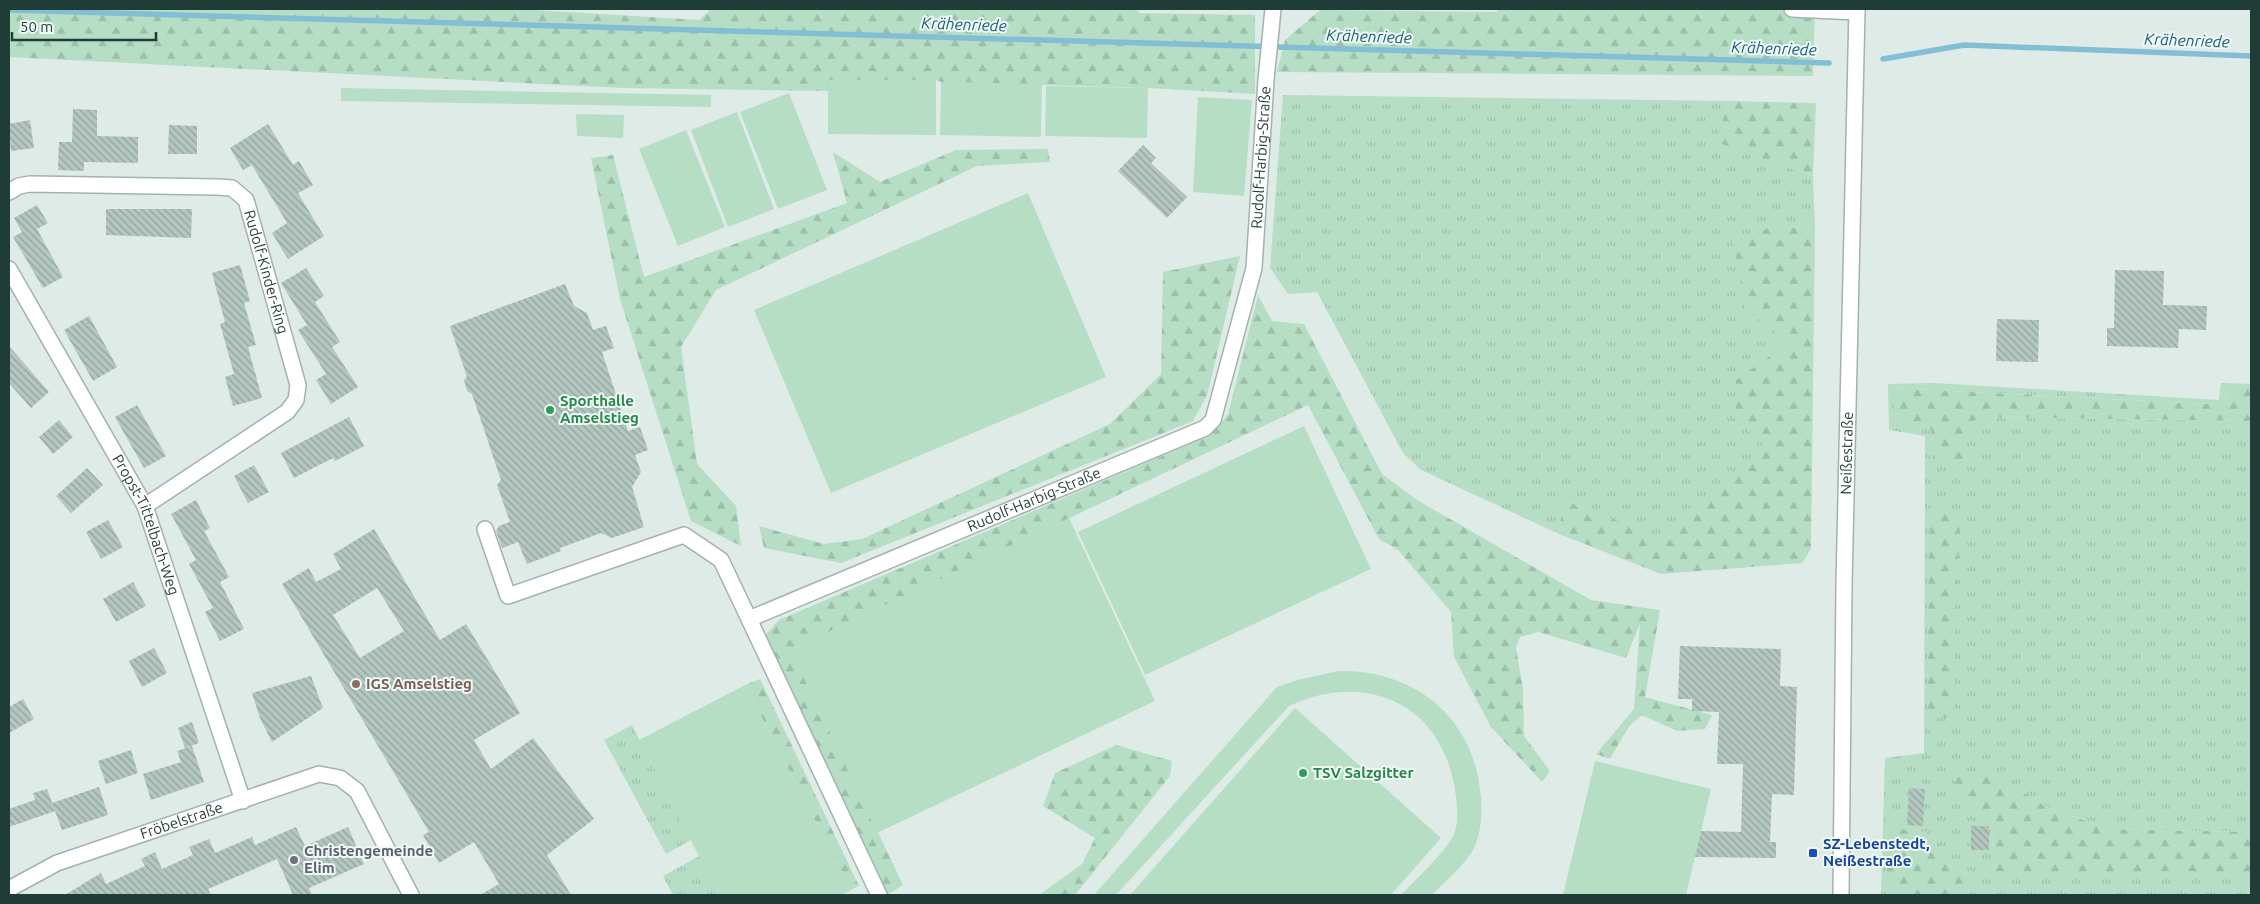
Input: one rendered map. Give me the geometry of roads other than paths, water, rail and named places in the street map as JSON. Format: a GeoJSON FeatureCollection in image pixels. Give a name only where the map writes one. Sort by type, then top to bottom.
{"type":"FeatureCollection","features":[{"type":"Feature","properties":{"kind":"street","name":"Rudolf-Harbig-Straße"},"geometry":{"type":"LineString","coordinates":[[749,619],[1205,428],[1213,420],[1254,268],[1267,61],[1273,9]]}},
{"type":"Feature","properties":{"kind":"street"},"geometry":{"type":"LineString","coordinates":[[1792,9],[1857,10]]}},
{"type":"Feature","properties":{"kind":"street","name":"Neißestraße"},"geometry":{"type":"LineString","coordinates":[[1841,895],[1844,585],[1857,10]]}},
{"type":"Feature","properties":{"kind":"street","name":"Rudolf-Kinder-Ring"},"geometry":{"type":"LineString","coordinates":[[9,192],[19,186],[30,184],[217,187],[232,188],[246,200],[298,384],[296,400],[287,412],[145,506]]}},
{"type":"Feature","properties":{"kind":"street","name":"Propst-Tittelbach-Weg"},"geometry":{"type":"LineString","coordinates":[[9,269],[145,506],[243,800]]}},
{"type":"Feature","properties":{"kind":"street"},"geometry":{"type":"LineString","coordinates":[[485,529],[508,596],[684,535],[721,560],[878,895]]}},
{"type":"Feature","properties":{"kind":"street","name":"Fröbelstraße"},"geometry":{"type":"LineString","coordinates":[[9,889],[58,863],[318,774],[340,778],[357,791],[411,895]]}},
{"type":"Feature","properties":{"kind":"waterway","name":"Krähenriede"},"geometry":{"type":"LineString","coordinates":[[9,10],[1829,63]]}},
{"type":"Feature","properties":{"kind":"waterway","name":"Krähenriede"},"geometry":{"type":"LineString","coordinates":[[1883,59],[1964,45],[2251,56]]}},
{"type":"Feature","properties":{"kind":"place","name":"Sporthalle Amselstieg"},"geometry":{"type":"Point","coordinates":[550,410]}},
{"type":"Feature","properties":{"kind":"place","name":"IGS Amselstieg"},"geometry":{"type":"Point","coordinates":[356,684]}},
{"type":"Feature","properties":{"kind":"place","name":"TSV Salzgitter"},"geometry":{"type":"Point","coordinates":[1303,773]}},
{"type":"Feature","properties":{"kind":"place","name":"SZ-Lebenstedt, Neißestraße"},"geometry":{"type":"Point","coordinates":[1813,853]}},
{"type":"Feature","properties":{"kind":"place","name":"Christengemeinde Elim"},"geometry":{"type":"Point","coordinates":[294,860]}}]}
